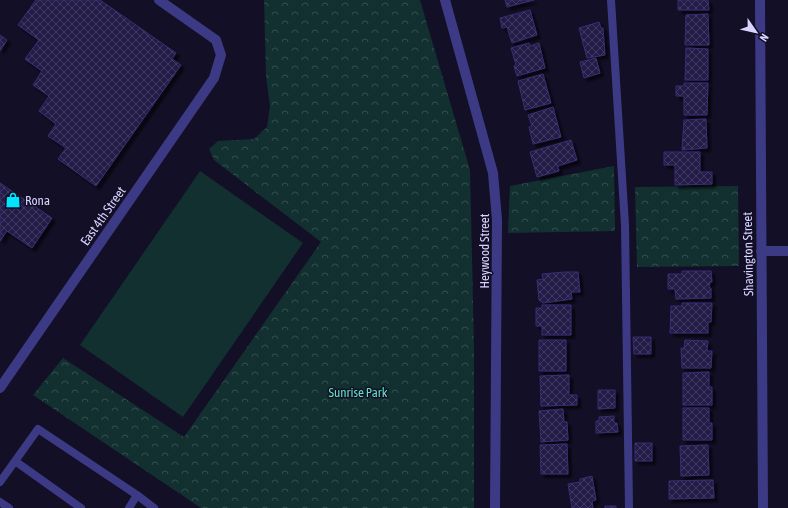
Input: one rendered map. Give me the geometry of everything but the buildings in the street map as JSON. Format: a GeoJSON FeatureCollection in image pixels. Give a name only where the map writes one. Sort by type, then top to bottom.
{"type":"FeatureCollection","features":[{"type":"Feature","properties":{"kind":"street","name":"East 4th Street"},"geometry":{"type":"LineString","coordinates":[[0,388],[214,78],[221,56],[216,40],[159,0]]}},
{"type":"Feature","properties":{"kind":"street","name":"Heywood Street"},"geometry":{"type":"LineString","coordinates":[[445,0],[493,174],[496,191],[498,220],[494,508]]}},
{"type":"Feature","properties":{"kind":"street","name":"Shavington Street"},"geometry":{"type":"LineString","coordinates":[[760,0],[760,251],[764,508]]}},
{"type":"Feature","properties":{"kind":"street"},"geometry":{"type":"LineString","coordinates":[[760,251],[788,251]]}},
{"type":"Feature","properties":{"kind":"lane"},"geometry":{"type":"LineString","coordinates":[[611,0],[625,225],[629,508]]}},
{"type":"Feature","properties":{"kind":"lane"},"geometry":{"type":"LineString","coordinates":[[0,482],[38,429],[154,508]]}},
{"type":"Feature","properties":{"kind":"lane"},"geometry":{"type":"LineString","coordinates":[[15,461],[81,508]]}},
{"type":"Feature","properties":{"kind":"lane"},"geometry":{"type":"LineString","coordinates":[[129,508],[137,495]]}},
{"type":"Feature","properties":{"kind":"lane"},"geometry":{"type":"LineString","coordinates":[[0,502],[9,508]]}},
{"type":"Feature","properties":{"kind":"green space","name":"Sunrise Park"},"geometry":{"type":"Polygon","coordinates":[[[264,0],[420,0],[470,170],[474,347],[474,508],[201,508],[33,395],[63,358],[184,437],[321,242],[214,160],[209,149],[218,141],[254,139],[267,127],[270,106],[266,76],[264,0]]]}},
{"type":"Feature","properties":{"kind":"green space"},"geometry":{"type":"Polygon","coordinates":[[[614,166],[615,231],[508,233],[510,186],[614,166]]]}},
{"type":"Feature","properties":{"kind":"green space"},"geometry":{"type":"Polygon","coordinates":[[[200,171],[303,243],[183,417],[80,345],[200,171]]]}},
{"type":"Feature","properties":{"kind":"green space"},"geometry":{"type":"Polygon","coordinates":[[[738,186],[739,266],[637,267],[635,187],[738,186]]]}},
{"type":"Feature","properties":{"kind":"place","name":"Rona"},"geometry":{"type":"Point","coordinates":[13,200]}}]}
